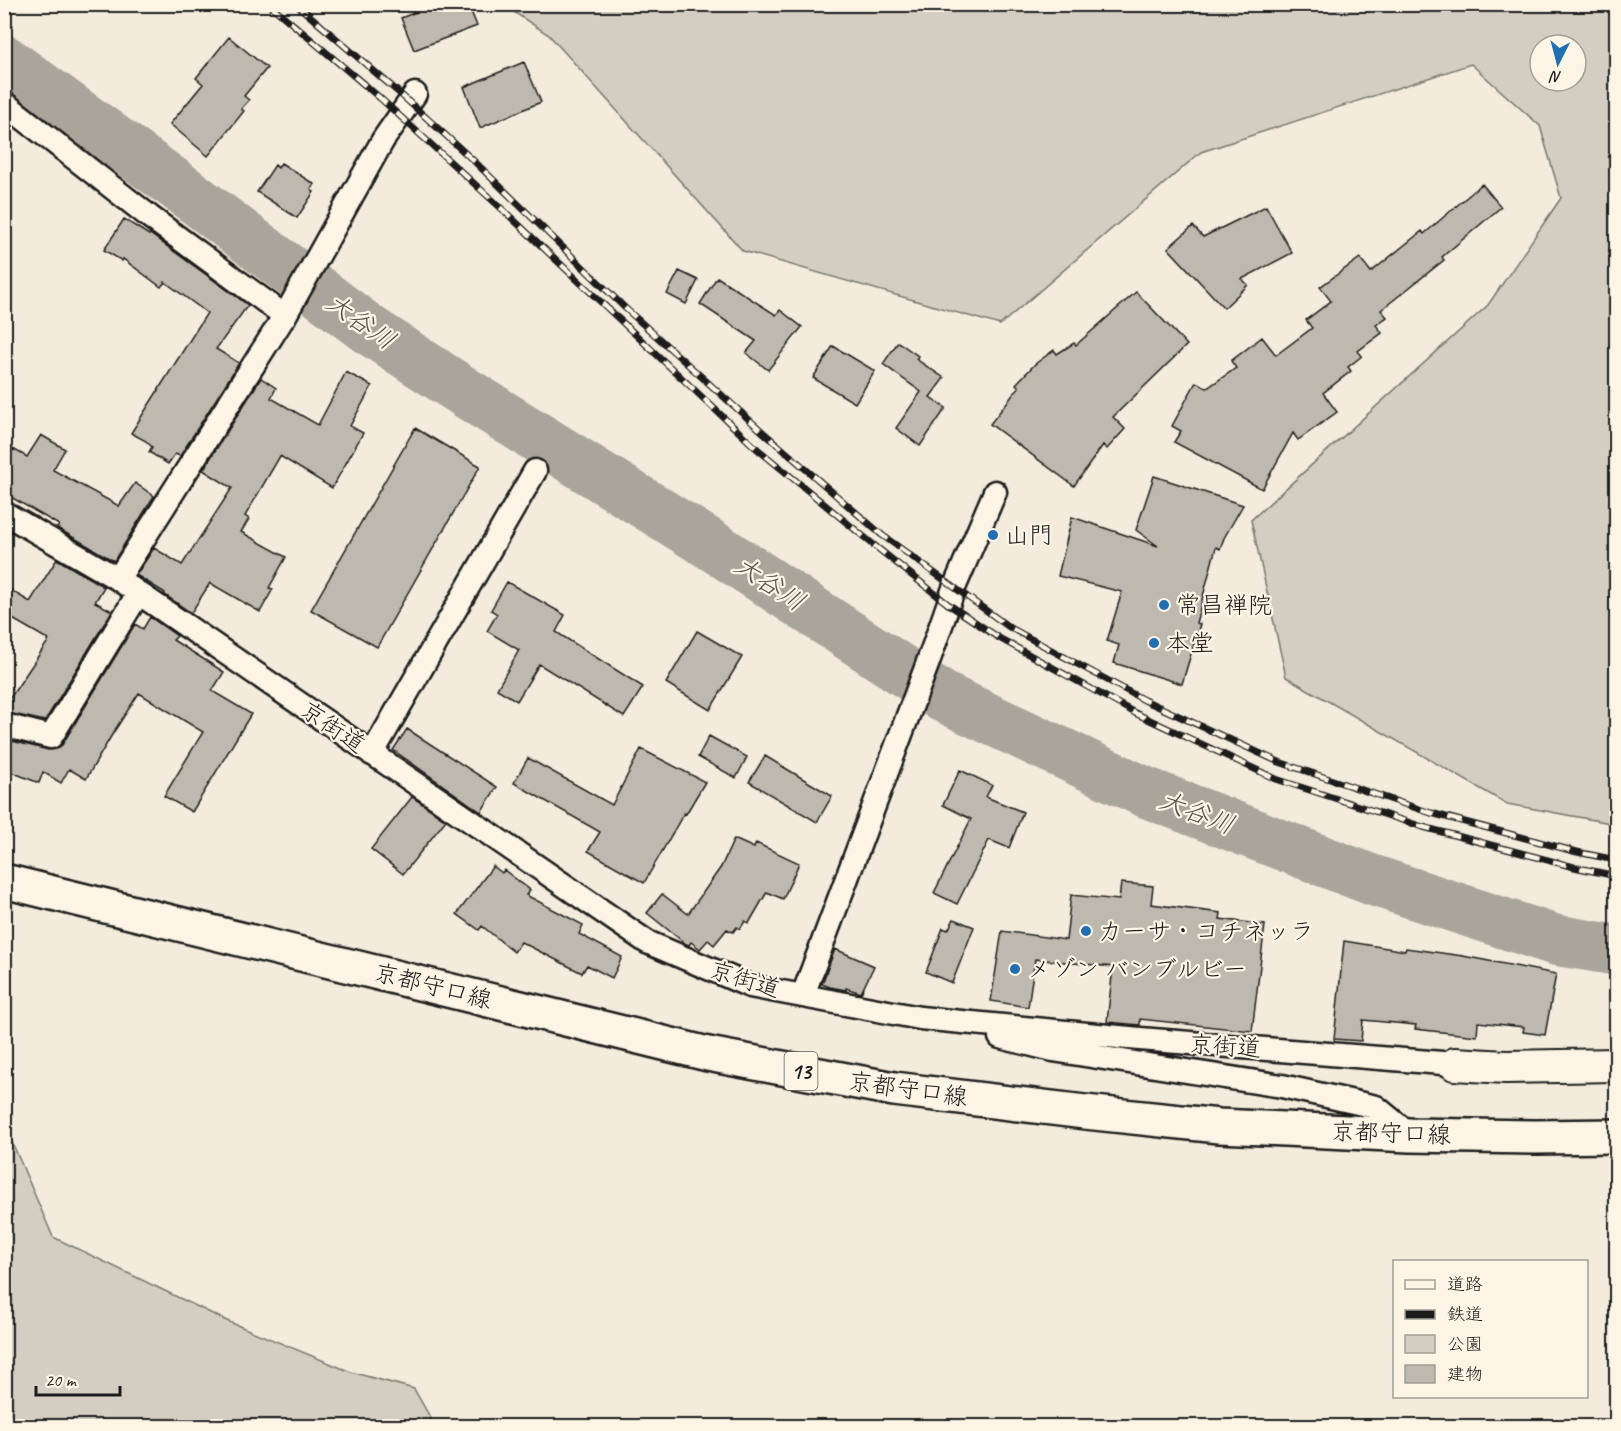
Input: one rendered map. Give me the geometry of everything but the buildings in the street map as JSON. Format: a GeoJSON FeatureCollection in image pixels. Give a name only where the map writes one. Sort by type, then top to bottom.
{"type":"FeatureCollection","features":[{"type":"Feature","properties":{"kind":"main road","name":"京都守口線"},"geometry":{"type":"LineString","coordinates":[[4,881],[708,1054],[894,1089],[1220,1126],[1410,1135],[1617,1136]]}},
{"type":"Feature","properties":{"kind":"street"},"geometry":{"type":"LineString","coordinates":[[118,579],[286,314],[383,140],[415,94]]}},
{"type":"Feature","properties":{"kind":"street"},"geometry":{"type":"LineString","coordinates":[[4,103],[141,211],[286,314]]}},
{"type":"Feature","properties":{"kind":"street"},"geometry":{"type":"LineString","coordinates":[[372,754],[535,471]]}},
{"type":"Feature","properties":{"kind":"street"},"geometry":{"type":"LineString","coordinates":[[803,995],[954,588],[995,492]]}},
{"type":"Feature","properties":{"kind":"street","name":"京街道"},"geometry":{"type":"LineString","coordinates":[[4,513],[118,579],[647,942],[750,986],[920,1018],[1140,1039],[1506,1067],[1617,1065]]}},
{"type":"Feature","properties":{"kind":"street"},"geometry":{"type":"LineString","coordinates":[[4,725],[51,737],[138,594]]}},
{"type":"Feature","properties":{"kind":"street"},"geometry":{"type":"LineString","coordinates":[[920,1018],[1053,1050],[1282,1086],[1376,1107],[1410,1135]]}},
{"type":"Feature","properties":{"kind":"green space"},"geometry":{"type":"Polygon","coordinates":[[[503,5],[1616,5],[1616,824],[1507,804],[1286,677],[1251,520],[1488,305],[1561,198],[1540,126],[1471,64],[1201,152],[1000,325],[743,251],[549,35],[503,5]]]}},
{"type":"Feature","properties":{"kind":"green space"},"geometry":{"type":"Polygon","coordinates":[[[5,1126],[53,1237],[227,1321],[351,1372],[414,1389],[435,1426],[5,1426],[5,1126]]]}},
{"type":"Feature","properties":{"kind":"waterway","name":"大谷川"},"geometry":{"type":"LineString","coordinates":[[4,60],[175,184],[368,329],[466,393],[713,546],[943,697],[1145,792],[1372,880],[1555,940],[1616,950]]}},
{"type":"Feature","properties":{"kind":"railway"},"geometry":{"type":"LineString","coordinates":[[269,4],[380,98],[501,208],[755,447],[948,604],[999,638],[1135,713],[1276,779],[1423,827],[1616,876]]}},
{"type":"Feature","properties":{"kind":"railway"},"geometry":{"type":"LineString","coordinates":[[296,4],[475,162],[625,308],[764,433],[882,535],[1009,627],[1144,700],[1279,762],[1431,813],[1577,852],[1616,860]]}},
{"type":"Feature","properties":{"kind":"place","name":"山門"},"geometry":{"type":"Point","coordinates":[993,535]}},
{"type":"Feature","properties":{"kind":"place","name":"常昌禅院"},"geometry":{"type":"Point","coordinates":[1164,605]}},
{"type":"Feature","properties":{"kind":"place","name":"本堂"},"geometry":{"type":"Point","coordinates":[1154,643]}},
{"type":"Feature","properties":{"kind":"place","name":"カーサ・コチネッラ"},"geometry":{"type":"Point","coordinates":[1086,931]}},
{"type":"Feature","properties":{"kind":"place","name":"メゾン バンブルビー"},"geometry":{"type":"Point","coordinates":[1015,969]}}]}
